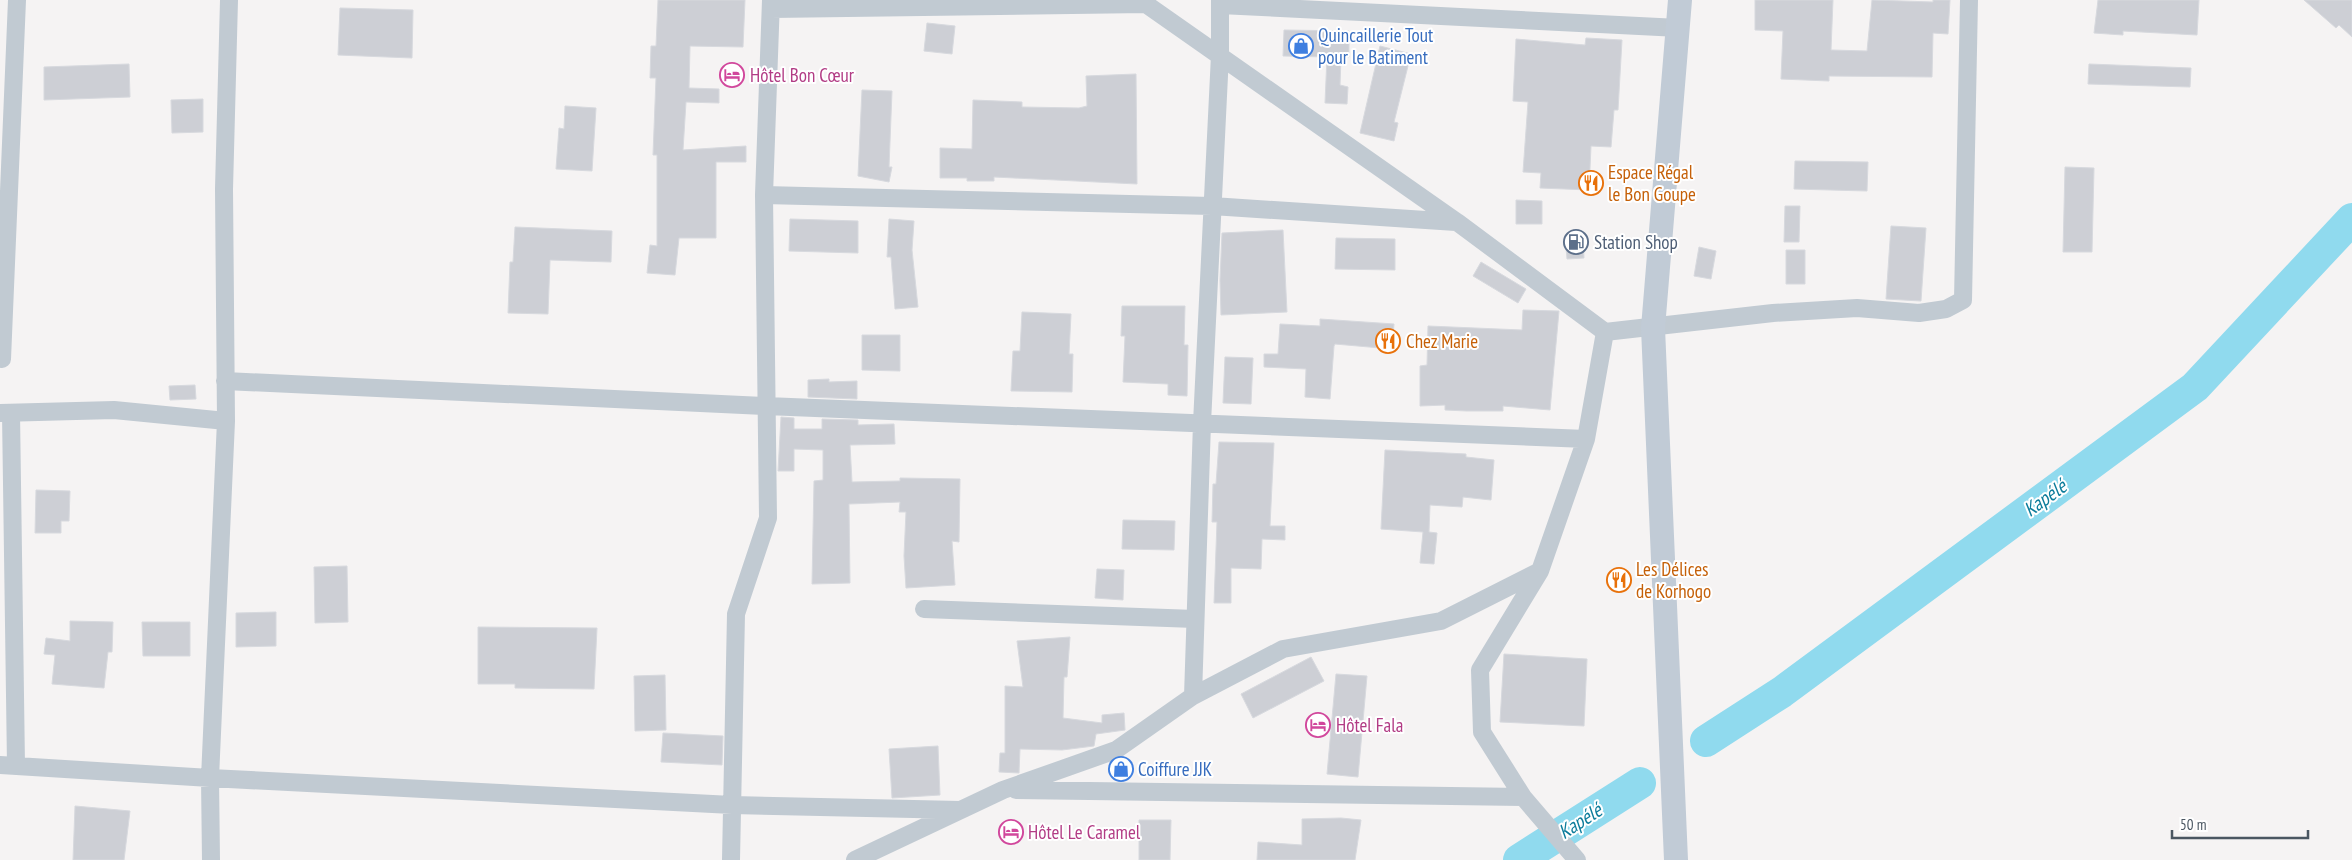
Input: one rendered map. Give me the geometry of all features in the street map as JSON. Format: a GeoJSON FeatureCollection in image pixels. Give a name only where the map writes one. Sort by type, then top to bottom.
{"type":"FeatureCollection","features":[{"type":"Feature","properties":{"kind":"street"},"geometry":{"type":"LineString","coordinates":[[2,359],[17,0]]}},
{"type":"Feature","properties":{"kind":"street"},"geometry":{"type":"LineString","coordinates":[[211,860],[210,778],[226,421],[224,189],[228,0]]}},
{"type":"Feature","properties":{"kind":"street"},"geometry":{"type":"LineString","coordinates":[[1676,860],[1653,328],[1680,0]]}},
{"type":"Feature","properties":{"kind":"street"},"geometry":{"type":"LineString","coordinates":[[731,860],[736,614],[768,518],[764,195],[771,4],[1143,2],[1457,222],[1605,332],[1773,313],[1857,308],[1919,313],[1946,309],[1963,300],[1969,0]]}},
{"type":"Feature","properties":{"kind":"street"},"geometry":{"type":"LineString","coordinates":[[1192,696],[1202,423],[1220,55],[1220,3],[1678,28]]}},
{"type":"Feature","properties":{"kind":"street"},"geometry":{"type":"LineString","coordinates":[[764,195],[1212,206],[1457,222]]}},
{"type":"Feature","properties":{"kind":"street"},"geometry":{"type":"LineString","coordinates":[[1578,860],[1523,797],[1482,732],[1480,670],[1540,571],[1586,439],[1605,332]]}},
{"type":"Feature","properties":{"kind":"street"},"geometry":{"type":"LineString","coordinates":[[225,381],[766,406],[1586,439]]}},
{"type":"Feature","properties":{"kind":"street"},"geometry":{"type":"LineString","coordinates":[[226,421],[114,410],[6,413],[8,765],[210,778],[732,805],[960,810]]}},
{"type":"Feature","properties":{"kind":"street"},"geometry":{"type":"LineString","coordinates":[[855,860],[1003,790],[1116,750],[1192,696],[1283,649],[1441,621],[1540,571]]}},
{"type":"Feature","properties":{"kind":"street"},"geometry":{"type":"LineString","coordinates":[[924,609],[1196,619]]}},
{"type":"Feature","properties":{"kind":"street"},"geometry":{"type":"LineString","coordinates":[[1003,790],[1523,797]]}},
{"type":"Feature","properties":{"kind":"building"},"geometry":{"type":"Polygon","coordinates":[[[658,0],[745,0],[743,47],[690,46],[689,88],[719,89],[719,103],[686,102],[683,150],[746,146],[746,162],[716,162],[716,238],[679,238],[675,275],[647,273],[650,245],[657,246],[657,155],[653,155],[656,78],[650,78],[651,46],[656,46],[658,0]]]}},
{"type":"Feature","properties":{"kind":"building"},"geometry":{"type":"Polygon","coordinates":[[[1755,0],[1833,0],[1831,50],[1867,51],[1872,0],[1933,2],[1933,0],[1950,0],[1948,34],[1933,33],[1932,77],[1829,76],[1829,81],[1781,79],[1783,31],[1755,30],[1755,0]]]}},
{"type":"Feature","properties":{"kind":"building"},"geometry":{"type":"Polygon","coordinates":[[[2098,0],[2199,0],[2197,35],[2123,31],[2123,35],[2094,33],[2098,0]]]}},
{"type":"Feature","properties":{"kind":"building"},"geometry":{"type":"Polygon","coordinates":[[[2304,0],[2352,0],[2352,37],[2339,25],[2336,28],[2304,0]]]}},
{"type":"Feature","properties":{"kind":"building"},"geometry":{"type":"Polygon","coordinates":[[[340,8],[413,10],[412,58],[338,55],[340,8]]]}},
{"type":"Feature","properties":{"kind":"building"},"geometry":{"type":"Polygon","coordinates":[[[927,23],[955,26],[952,54],[924,51],[927,23]]]}},
{"type":"Feature","properties":{"kind":"building"},"geometry":{"type":"Polygon","coordinates":[[[1284,30],[1349,31],[1349,57],[1341,57],[1340,85],[1348,87],[1347,104],[1325,103],[1327,57],[1283,56],[1284,30]]]}},
{"type":"Feature","properties":{"kind":"building"},"geometry":{"type":"Polygon","coordinates":[[[1586,38],[1622,40],[1618,110],[1614,110],[1611,147],[1591,146],[1589,190],[1540,188],[1541,173],[1523,172],[1528,102],[1513,101],[1516,39],[1585,45],[1586,38]]]}},
{"type":"Feature","properties":{"kind":"building"},"geometry":{"type":"Polygon","coordinates":[[[1380,46],[1411,54],[1394,122],[1398,123],[1394,141],[1360,133],[1380,46]]]}},
{"type":"Feature","properties":{"kind":"building"},"geometry":{"type":"Polygon","coordinates":[[[129,64],[130,97],[44,100],[44,67],[129,64]]]}},
{"type":"Feature","properties":{"kind":"building"},"geometry":{"type":"Polygon","coordinates":[[[2089,64],[2191,68],[2190,87],[2088,84],[2089,64]]]}},
{"type":"Feature","properties":{"kind":"building"},"geometry":{"type":"Polygon","coordinates":[[[1136,74],[1137,184],[994,177],[994,181],[940,178],[940,148],[972,149],[973,100],[1022,102],[1022,107],[1079,108],[1087,106],[1086,76],[1136,74]]]}},
{"type":"Feature","properties":{"kind":"building"},"geometry":{"type":"Polygon","coordinates":[[[862,90],[892,91],[889,167],[892,167],[889,182],[858,176],[862,90]]]}},
{"type":"Feature","properties":{"kind":"building"},"geometry":{"type":"Polygon","coordinates":[[[203,99],[203,132],[172,133],[171,100],[203,99]]]}},
{"type":"Feature","properties":{"kind":"building"},"geometry":{"type":"Polygon","coordinates":[[[565,106],[596,108],[592,171],[556,169],[559,128],[564,129],[565,106]]]}},
{"type":"Feature","properties":{"kind":"building"},"geometry":{"type":"Polygon","coordinates":[[[1795,161],[1868,162],[1867,191],[1794,189],[1795,161]]]}},
{"type":"Feature","properties":{"kind":"building"},"geometry":{"type":"Polygon","coordinates":[[[2065,167],[2094,168],[2092,252],[2063,252],[2065,167]]]}},
{"type":"Feature","properties":{"kind":"building"},"geometry":{"type":"Polygon","coordinates":[[[1516,200],[1542,201],[1542,224],[1516,224],[1516,200]]]}},
{"type":"Feature","properties":{"kind":"building"},"geometry":{"type":"Polygon","coordinates":[[[1785,206],[1800,206],[1799,242],[1784,242],[1785,206]]]}},
{"type":"Feature","properties":{"kind":"building"},"geometry":{"type":"Polygon","coordinates":[[[790,219],[858,221],[858,253],[789,251],[790,219]]]}},
{"type":"Feature","properties":{"kind":"building"},"geometry":{"type":"Polygon","coordinates":[[[889,219],[914,221],[912,250],[918,307],[895,309],[891,257],[887,257],[889,219]]]}},
{"type":"Feature","properties":{"kind":"building"},"geometry":{"type":"Polygon","coordinates":[[[1891,226],[1926,228],[1921,301],[1886,299],[1891,226]]]}},
{"type":"Feature","properties":{"kind":"building"},"geometry":{"type":"Polygon","coordinates":[[[515,227],[612,231],[611,262],[550,260],[548,314],[508,313],[510,262],[513,262],[515,227]]]}},
{"type":"Feature","properties":{"kind":"building"},"geometry":{"type":"Polygon","coordinates":[[[1283,230],[1287,312],[1221,315],[1222,233],[1283,230]]]}},
{"type":"Feature","properties":{"kind":"building"},"geometry":{"type":"Polygon","coordinates":[[[1583,236],[1584,258],[1567,259],[1565,237],[1583,236]]]}},
{"type":"Feature","properties":{"kind":"building"},"geometry":{"type":"Polygon","coordinates":[[[1336,238],[1395,239],[1395,270],[1335,269],[1336,238]]]}},
{"type":"Feature","properties":{"kind":"building"},"geometry":{"type":"Polygon","coordinates":[[[1699,247],[1716,251],[1711,279],[1694,276],[1699,247]]]}},
{"type":"Feature","properties":{"kind":"building"},"geometry":{"type":"Polygon","coordinates":[[[1786,250],[1805,250],[1805,284],[1786,284],[1786,250]]]}},
{"type":"Feature","properties":{"kind":"building"},"geometry":{"type":"Polygon","coordinates":[[[1481,262],[1526,289],[1518,303],[1473,276],[1481,262]]]}},
{"type":"Feature","properties":{"kind":"building"},"geometry":{"type":"Polygon","coordinates":[[[1122,306],[1185,306],[1184,345],[1188,345],[1187,396],[1168,395],[1168,384],[1123,382],[1125,336],[1121,336],[1122,306]]]}},
{"type":"Feature","properties":{"kind":"building"},"geometry":{"type":"Polygon","coordinates":[[[1523,310],[1559,311],[1550,410],[1503,406],[1503,411],[1467,411],[1445,410],[1445,405],[1420,406],[1420,366],[1427,365],[1428,326],[1522,330],[1523,310]]]}},
{"type":"Feature","properties":{"kind":"building"},"geometry":{"type":"Polygon","coordinates":[[[1022,312],[1071,314],[1069,354],[1073,354],[1072,392],[1011,391],[1013,351],[1020,351],[1022,312]]]}},
{"type":"Feature","properties":{"kind":"building"},"geometry":{"type":"Polygon","coordinates":[[[1320,319],[1394,324],[1392,349],[1335,344],[1330,399],[1305,397],[1306,369],[1264,367],[1264,354],[1278,354],[1280,324],[1320,326],[1320,319]]]}},
{"type":"Feature","properties":{"kind":"building"},"geometry":{"type":"Polygon","coordinates":[[[862,335],[900,335],[900,371],[862,370],[862,335]]]}},
{"type":"Feature","properties":{"kind":"building"},"geometry":{"type":"Polygon","coordinates":[[[1225,357],[1253,358],[1251,404],[1223,403],[1225,357]]]}},
{"type":"Feature","properties":{"kind":"building"},"geometry":{"type":"Polygon","coordinates":[[[829,379],[829,382],[857,381],[857,399],[808,397],[808,380],[829,379]]]}},
{"type":"Feature","properties":{"kind":"building"},"geometry":{"type":"Polygon","coordinates":[[[195,385],[196,399],[170,400],[169,386],[195,385]]]}},
{"type":"Feature","properties":{"kind":"building"},"geometry":{"type":"Polygon","coordinates":[[[781,417],[794,418],[794,429],[822,429],[822,419],[858,420],[858,425],[894,424],[895,444],[850,445],[852,482],[900,481],[900,478],[960,479],[959,542],[952,541],[955,585],[906,588],[904,556],[906,512],[899,512],[900,502],[849,504],[850,583],[812,584],[814,481],[823,480],[823,450],[794,449],[794,471],[778,471],[781,417]]]}},
{"type":"Feature","properties":{"kind":"building"},"geometry":{"type":"Polygon","coordinates":[[[1219,442],[1274,443],[1270,526],[1285,526],[1285,540],[1262,539],[1261,569],[1231,568],[1231,603],[1214,603],[1217,522],[1212,522],[1213,484],[1216,484],[1219,442]]]}},
{"type":"Feature","properties":{"kind":"building"},"geometry":{"type":"Polygon","coordinates":[[[1385,450],[1466,454],[1466,457],[1494,460],[1491,500],[1463,497],[1462,507],[1430,505],[1429,532],[1437,533],[1434,564],[1420,563],[1423,532],[1381,529],[1385,450]]]}},
{"type":"Feature","properties":{"kind":"building"},"geometry":{"type":"Polygon","coordinates":[[[36,490],[70,491],[69,521],[61,521],[61,533],[35,533],[36,490]]]}},
{"type":"Feature","properties":{"kind":"building"},"geometry":{"type":"Polygon","coordinates":[[[1123,520],[1175,521],[1174,550],[1122,549],[1123,520]]]}},
{"type":"Feature","properties":{"kind":"building"},"geometry":{"type":"Polygon","coordinates":[[[347,566],[348,622],[315,623],[314,567],[347,566]]]}},
{"type":"Feature","properties":{"kind":"building"},"geometry":{"type":"Polygon","coordinates":[[[1097,569],[1124,570],[1123,600],[1095,598],[1097,569]]]}},
{"type":"Feature","properties":{"kind":"building"},"geometry":{"type":"Polygon","coordinates":[[[276,612],[276,646],[236,647],[236,613],[276,612]]]}},
{"type":"Feature","properties":{"kind":"building"},"geometry":{"type":"Polygon","coordinates":[[[70,621],[113,622],[112,652],[108,652],[104,688],[52,684],[55,655],[44,654],[46,638],[70,641],[70,621]]]}},
{"type":"Feature","properties":{"kind":"building"},"geometry":{"type":"Polygon","coordinates":[[[142,622],[190,622],[190,656],[143,656],[142,622]]]}},
{"type":"Feature","properties":{"kind":"building"},"geometry":{"type":"Polygon","coordinates":[[[478,627],[597,628],[594,689],[515,688],[515,684],[478,684],[478,627]]]}},
{"type":"Feature","properties":{"kind":"building"},"geometry":{"type":"Polygon","coordinates":[[[1070,637],[1067,677],[1064,677],[1063,718],[1102,723],[1102,715],[1124,713],[1125,730],[1096,734],[1094,746],[1062,750],[1020,749],[1019,773],[999,772],[1000,753],[1005,753],[1005,686],[1023,687],[1017,641],[1070,637]]]}},
{"type":"Feature","properties":{"kind":"building"},"geometry":{"type":"Polygon","coordinates":[[[1504,654],[1587,659],[1584,726],[1500,722],[1504,654]]]}},
{"type":"Feature","properties":{"kind":"building"},"geometry":{"type":"Polygon","coordinates":[[[1311,657],[1324,681],[1253,718],[1241,694],[1311,657]]]}},
{"type":"Feature","properties":{"kind":"building"},"geometry":{"type":"Polygon","coordinates":[[[1336,674],[1367,676],[1358,777],[1327,774],[1336,674]]]}},
{"type":"Feature","properties":{"kind":"building"},"geometry":{"type":"Polygon","coordinates":[[[665,675],[666,730],[635,731],[634,676],[665,675]]]}},
{"type":"Feature","properties":{"kind":"building"},"geometry":{"type":"Polygon","coordinates":[[[663,733],[723,736],[722,765],[661,762],[663,733]]]}},
{"type":"Feature","properties":{"kind":"building"},"geometry":{"type":"Polygon","coordinates":[[[938,746],[940,795],[892,798],[889,749],[938,746]]]}},
{"type":"Feature","properties":{"kind":"building"},"geometry":{"type":"Polygon","coordinates":[[[75,806],[130,811],[124,860],[73,860],[75,806]]]}},
{"type":"Feature","properties":{"kind":"building"},"geometry":{"type":"Polygon","coordinates":[[[1341,818],[1361,820],[1355,860],[1257,860],[1258,842],[1302,845],[1302,819],[1341,818]]]}},
{"type":"Feature","properties":{"kind":"building"},"geometry":{"type":"Polygon","coordinates":[[[1139,820],[1171,820],[1170,860],[1139,860],[1139,820]]]}},
{"type":"Feature","properties":{"kind":"waterway","name":"Kapélé"},"geometry":{"type":"LineString","coordinates":[[1706,741],[1782,692],[2195,387],[2352,219]]}},
{"type":"Feature","properties":{"kind":"waterway","name":"Kapélé"},"geometry":{"type":"LineString","coordinates":[[1519,860],[1640,783]]}},
{"type":"Feature","properties":{"kind":"place","name":"Quincaillerie Tout pour le Batiment"},"geometry":{"type":"Point","coordinates":[1301,46]}},
{"type":"Feature","properties":{"kind":"place","name":"Hôtel Bon Cœur"},"geometry":{"type":"Point","coordinates":[732,75]}},
{"type":"Feature","properties":{"kind":"place","name":"Espace Régal le Bon Goupe"},"geometry":{"type":"Point","coordinates":[1591,183]}},
{"type":"Feature","properties":{"kind":"place","name":"Station Shop"},"geometry":{"type":"Point","coordinates":[1576,242]}},
{"type":"Feature","properties":{"kind":"place","name":"Chez Marie"},"geometry":{"type":"Point","coordinates":[1388,341]}},
{"type":"Feature","properties":{"kind":"place","name":"Les Délices de Korhogo"},"geometry":{"type":"Point","coordinates":[1619,580]}},
{"type":"Feature","properties":{"kind":"place","name":"Hôtel Fala"},"geometry":{"type":"Point","coordinates":[1318,725]}},
{"type":"Feature","properties":{"kind":"place","name":"Coiffure JJK"},"geometry":{"type":"Point","coordinates":[1121,769]}},
{"type":"Feature","properties":{"kind":"place","name":"Hôtel Le Caramel"},"geometry":{"type":"Point","coordinates":[1011,832]}}]}
